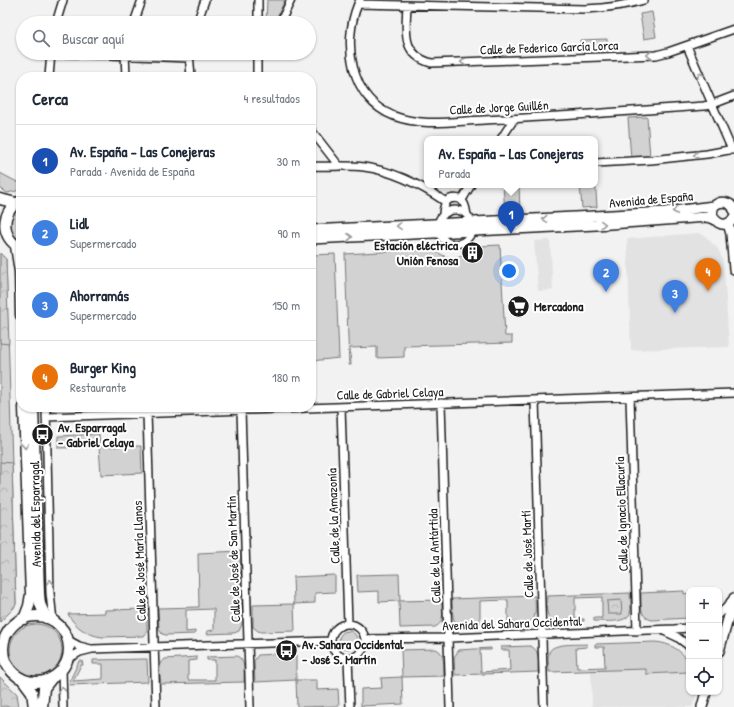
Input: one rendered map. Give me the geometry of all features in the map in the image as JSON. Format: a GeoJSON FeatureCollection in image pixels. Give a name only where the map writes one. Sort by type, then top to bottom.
{"type":"FeatureCollection","features":[{"type":"Feature","properties":{"kind":"main road"},"geometry":{"type":"LineString","coordinates":[[0,199],[16,202]]}},
{"type":"Feature","properties":{"kind":"main road"},"geometry":{"type":"LineString","coordinates":[[16,204],[8,211],[2,219],[7,236],[16,244]]}},
{"type":"Feature","properties":{"kind":"main road","name":"Avenida del Esparragal"},"geometry":{"type":"LineString","coordinates":[[24,412],[31,594],[29,606],[24,618]]}},
{"type":"Feature","properties":{"kind":"main road","name":"Avenida del Esparragal"},"geometry":{"type":"LineString","coordinates":[[33,412],[39,594],[40,604],[49,619]]}},
{"type":"Feature","properties":{"kind":"main road"},"geometry":{"type":"LineString","coordinates":[[42,707],[44,688],[51,679],[62,670],[68,659],[68,640],[59,626],[49,619],[38,616],[24,618],[16,623],[5,636],[3,653],[5,662],[9,670],[15,676],[23,680],[32,683],[51,679]]}},
{"type":"Feature","properties":{"kind":"main road"},"geometry":{"type":"LineString","coordinates":[[23,680],[32,692],[34,707]]}},
{"type":"Feature","properties":{"kind":"street"},"geometry":{"type":"LineString","coordinates":[[58,16],[63,0]]}},
{"type":"Feature","properties":{"kind":"street"},"geometry":{"type":"LineString","coordinates":[[136,16],[142,0]]}},
{"type":"Feature","properties":{"kind":"street"},"geometry":{"type":"LineString","coordinates":[[199,16],[205,0]]}},
{"type":"Feature","properties":{"kind":"street"},"geometry":{"type":"LineString","coordinates":[[258,0],[258,16]]}},
{"type":"Feature","properties":{"kind":"street"},"geometry":{"type":"LineString","coordinates":[[283,16],[291,0]]}},
{"type":"Feature","properties":{"kind":"street"},"geometry":{"type":"LineString","coordinates":[[359,2],[407,5],[585,9],[622,6],[644,0]]}},
{"type":"Feature","properties":{"kind":"street","name":"Calle de Jorge Guillén"},"geometry":{"type":"LineString","coordinates":[[359,2],[353,17],[350,35],[352,65],[364,92],[376,105],[385,112],[403,119],[426,123],[514,119],[704,106],[734,96]]}},
{"type":"Feature","properties":{"kind":"street","name":"Calle de Federico García Lorca"},"geometry":{"type":"LineString","coordinates":[[407,5],[406,36],[408,44],[415,56],[431,63],[656,55],[734,29]]}},
{"type":"Feature","properties":{"kind":"street"},"geometry":{"type":"LineString","coordinates":[[598,163],[651,160],[733,150],[686,46]]}},
{"type":"Feature","properties":{"kind":"street"},"geometry":{"type":"LineString","coordinates":[[49,72],[50,60]]}},
{"type":"Feature","properties":{"kind":"street"},"geometry":{"type":"LineString","coordinates":[[125,60],[126,72]]}},
{"type":"Feature","properties":{"kind":"street"},"geometry":{"type":"LineString","coordinates":[[189,60],[191,72]]}},
{"type":"Feature","properties":{"kind":"street"},"geometry":{"type":"LineString","coordinates":[[257,60],[257,72]]}},
{"type":"Feature","properties":{"kind":"street"},"geometry":{"type":"LineString","coordinates":[[503,136],[514,119]]}},
{"type":"Feature","properties":{"kind":"street"},"geometry":{"type":"LineString","coordinates":[[316,136],[339,166]]}},
{"type":"Feature","properties":{"kind":"street"},"geometry":{"type":"LineString","coordinates":[[316,166],[363,167],[383,171],[401,177],[446,202]]}},
{"type":"Feature","properties":{"kind":"street"},"geometry":{"type":"LineString","coordinates":[[462,200],[469,188]]}},
{"type":"Feature","properties":{"kind":"street"},"geometry":{"type":"LineString","coordinates":[[455,198],[462,200],[470,223],[466,240],[459,244],[453,244],[442,238],[438,228],[446,202],[455,198]]}},
{"type":"Feature","properties":{"kind":"street","name":"Avenida de España"},"geometry":{"type":"LineString","coordinates":[[316,239],[438,228],[470,223],[665,212],[714,206],[724,202],[734,208]]}},
{"type":"Feature","properties":{"kind":"street"},"geometry":{"type":"LineString","coordinates":[[714,206],[712,213],[714,219]]}},
{"type":"Feature","properties":{"kind":"street","name":"Avenida de España"},"geometry":{"type":"LineString","coordinates":[[443,215],[452,210],[462,212],[470,223]]}},
{"type":"Feature","properties":{"kind":"street","name":"Avenida de España"},"geometry":{"type":"LineString","coordinates":[[470,223],[596,225],[707,217],[714,219],[721,224],[731,220]]}},
{"type":"Feature","properties":{"kind":"street"},"geometry":{"type":"LineString","coordinates":[[731,220],[734,269]]}},
{"type":"Feature","properties":{"kind":"street","name":"Avenida de España"},"geometry":{"type":"LineString","coordinates":[[316,230],[438,228]]}},
{"type":"Feature","properties":{"kind":"street","name":"Calle de Gabriel Celaya"},"geometry":{"type":"LineString","coordinates":[[316,408],[734,393]]}},
{"type":"Feature","properties":{"kind":"street","name":"Calle de Ignacio Ellacuría"},"geometry":{"type":"LineString","coordinates":[[630,397],[637,631]]}},
{"type":"Feature","properties":{"kind":"street","name":"Calle de José Martí"},"geometry":{"type":"LineString","coordinates":[[535,400],[544,707]]}},
{"type":"Feature","properties":{"kind":"street","name":"Calle de la Antártida"},"geometry":{"type":"LineString","coordinates":[[441,403],[450,707]]}},
{"type":"Feature","properties":{"kind":"street","name":"Calle de la Amazonía"},"geometry":{"type":"LineString","coordinates":[[341,407],[348,624]]}},
{"type":"Feature","properties":{"kind":"street","name":"Avenida del Esparragal"},"geometry":{"type":"LineString","coordinates":[[46,412],[50,593],[49,619]]}},
{"type":"Feature","properties":{"kind":"street","name":"Calle de Gabriel Celaya"},"geometry":{"type":"LineString","coordinates":[[46,417],[178,412]]}},
{"type":"Feature","properties":{"kind":"street","name":"Calle de José de San Martín"},"geometry":{"type":"LineString","coordinates":[[240,412],[250,707]]}},
{"type":"Feature","properties":{"kind":"street","name":"Calle de José María Llanos"},"geometry":{"type":"LineString","coordinates":[[147,413],[156,707]]}},
{"type":"Feature","properties":{"kind":"street"},"geometry":{"type":"LineString","coordinates":[[722,611],[734,597]]}},
{"type":"Feature","properties":{"kind":"street"},"geometry":{"type":"LineString","coordinates":[[722,640],[734,597]]}},
{"type":"Feature","properties":{"kind":"street"},"geometry":{"type":"LineString","coordinates":[[722,623],[728,619]]}},
{"type":"Feature","properties":{"kind":"street"},"geometry":{"type":"LineString","coordinates":[[348,624],[354,625],[359,629],[363,633],[365,639],[361,652],[348,658],[335,652],[331,642],[332,635],[336,629],[348,624]]}},
{"type":"Feature","properties":{"kind":"street","name":"Avenida del Sahara Occidental"},"geometry":{"type":"LineString","coordinates":[[365,639],[448,638],[686,628]]}},
{"type":"Feature","properties":{"kind":"street","name":"Avenida del Sahara Occidental"},"geometry":{"type":"LineString","coordinates":[[674,629],[686,631]]}},
{"type":"Feature","properties":{"kind":"street","name":"Avenida del Sahara Occidental"},"geometry":{"type":"LineString","coordinates":[[660,630],[677,636],[686,644]]}},
{"type":"Feature","properties":{"kind":"street"},"geometry":{"type":"LineString","coordinates":[[68,640],[79,646],[92,649]]}},
{"type":"Feature","properties":{"kind":"street"},"geometry":{"type":"LineString","coordinates":[[68,659],[80,652],[92,649],[331,642]]}},
{"type":"Feature","properties":{"kind":"street"},"geometry":{"type":"LineString","coordinates":[[348,658],[350,707]]}},
{"type":"Feature","properties":{"kind":"street"},"geometry":{"type":"LineString","coordinates":[[62,670],[63,707]]}},
{"type":"Feature","properties":{"kind":"street"},"geometry":{"type":"LineString","coordinates":[[702,707],[705,695]]}},
{"type":"Feature","properties":{"kind":"shaded area"},"geometry":{"type":"Polygon","coordinates":[[[698,233],[704,235],[718,249],[722,258],[724,268],[729,347],[631,350],[627,239],[698,233]]]}},
{"type":"Feature","properties":{"kind":"shaded area"},"geometry":{"type":"Polygon","coordinates":[[[550,240],[553,290],[538,291],[534,241],[550,240]]]}},
{"type":"Feature","properties":{"kind":"shaded area"},"geometry":{"type":"Polygon","coordinates":[[[646,668],[647,674],[686,672],[686,695],[696,695],[692,707],[592,707],[591,670],[646,668]]]}},
{"type":"Feature","properties":{"kind":"green space"},"geometry":{"type":"Polygon","coordinates":[[[267,0],[285,0],[277,16],[266,16],[267,0]]]}},
{"type":"Feature","properties":{"kind":"green space"},"geometry":{"type":"Polygon","coordinates":[[[652,12],[656,37],[644,39],[640,14],[652,12]]]}},
{"type":"Feature","properties":{"kind":"green space"},"geometry":{"type":"Polygon","coordinates":[[[607,39],[607,50],[581,51],[580,40],[607,39]]]}},
{"type":"Feature","properties":{"kind":"green space"},"geometry":{"type":"Polygon","coordinates":[[[647,117],[650,157],[631,159],[628,118],[647,117]]]}},
{"type":"Feature","properties":{"kind":"green space"},"geometry":{"type":"Polygon","coordinates":[[[0,173],[16,181],[16,191],[7,193],[0,188],[0,173]]]}},
{"type":"Feature","properties":{"kind":"green space"},"geometry":{"type":"Polygon","coordinates":[[[503,188],[519,188],[520,211],[505,212],[503,188]]]}},
{"type":"Feature","properties":{"kind":"green space"},"geometry":{"type":"Polygon","coordinates":[[[580,188],[596,188],[597,207],[582,208],[580,188]]]}},
{"type":"Feature","properties":{"kind":"green space"},"geometry":{"type":"Polygon","coordinates":[[[16,211],[16,238],[10,224],[16,211]]]}},
{"type":"Feature","properties":{"kind":"green space"},"geometry":{"type":"Polygon","coordinates":[[[500,245],[505,336],[512,336],[512,343],[404,346],[404,357],[377,358],[377,347],[350,348],[351,365],[349,365],[345,254],[431,249],[446,257],[456,258],[469,253],[477,253],[477,250],[475,250],[480,246],[500,245]]]}},
{"type":"Feature","properties":{"kind":"green space"},"geometry":{"type":"Polygon","coordinates":[[[0,253],[6,259],[9,344],[0,343],[0,253]]]}},
{"type":"Feature","properties":{"kind":"green space"},"geometry":{"type":"Polygon","coordinates":[[[0,254],[6,259],[16,604],[0,622],[0,254]]]}},
{"type":"Feature","properties":{"kind":"green space"},"geometry":{"type":"Polygon","coordinates":[[[335,254],[339,358],[316,360],[316,255],[335,254]]]}},
{"type":"Feature","properties":{"kind":"green space"},"geometry":{"type":"Polygon","coordinates":[[[99,434],[100,447],[141,446],[142,473],[101,475],[99,447],[58,448],[58,436],[99,434]]]}},
{"type":"Feature","properties":{"kind":"green space"},"geometry":{"type":"Polygon","coordinates":[[[0,462],[12,463],[16,604],[0,622],[0,462]]]}},
{"type":"Feature","properties":{"kind":"green space"},"geometry":{"type":"Polygon","coordinates":[[[240,551],[242,624],[239,631],[234,633],[207,634],[207,631],[214,630],[214,609],[186,610],[186,632],[195,631],[195,634],[162,634],[159,629],[158,608],[199,607],[198,553],[240,551]]]}},
{"type":"Feature","properties":{"kind":"green space"},"geometry":{"type":"Polygon","coordinates":[[[399,574],[400,601],[441,600],[442,619],[438,625],[435,627],[400,628],[399,601],[379,602],[379,591],[358,592],[357,575],[399,574]]]}},
{"type":"Feature","properties":{"kind":"green space"},"geometry":{"type":"Polygon","coordinates":[[[335,575],[335,592],[315,593],[315,603],[294,604],[293,577],[335,575]]]}},
{"type":"Feature","properties":{"kind":"green space"},"geometry":{"type":"Polygon","coordinates":[[[684,591],[684,594],[686,594],[686,618],[652,620],[648,618],[642,610],[641,593],[684,591]]]}},
{"type":"Feature","properties":{"kind":"green space"},"geometry":{"type":"Polygon","coordinates":[[[630,593],[630,613],[628,617],[624,619],[594,621],[594,618],[602,618],[602,597],[575,598],[575,619],[584,619],[584,621],[554,622],[547,614],[547,596],[630,593]]]}},
{"type":"Feature","properties":{"kind":"green space"},"geometry":{"type":"Polygon","coordinates":[[[535,596],[534,617],[529,622],[508,623],[508,600],[480,601],[480,624],[459,624],[454,619],[452,599],[535,596]]]}},
{"type":"Feature","properties":{"kind":"green space"},"geometry":{"type":"Polygon","coordinates":[[[621,600],[622,614],[608,614],[607,601],[621,600]]]}},
{"type":"Feature","properties":{"kind":"green space"},"geometry":{"type":"Polygon","coordinates":[[[294,604],[295,631],[261,632],[253,627],[253,605],[294,604]]]}},
{"type":"Feature","properties":{"kind":"green space"},"geometry":{"type":"Polygon","coordinates":[[[147,609],[147,632],[144,636],[97,636],[82,630],[74,623],[68,614],[105,613],[105,610],[147,609]]]}},
{"type":"Feature","properties":{"kind":"green space"},"geometry":{"type":"Polygon","coordinates":[[[36,624],[50,628],[58,636],[62,650],[58,664],[50,672],[36,676],[22,672],[14,664],[10,650],[14,636],[22,628],[36,624]]]}},
{"type":"Feature","properties":{"kind":"green space"},"geometry":{"type":"Polygon","coordinates":[[[348,631],[354,634],[357,640],[354,646],[348,649],[342,646],[339,640],[342,634],[348,631]]]}},
{"type":"Feature","properties":{"kind":"green space"},"geometry":{"type":"Polygon","coordinates":[[[655,642],[666,644],[675,648],[686,659],[686,672],[646,674],[646,669],[549,672],[548,655],[551,649],[572,644],[587,644],[587,647],[576,648],[577,668],[605,667],[604,647],[595,647],[595,644],[655,642]]]}},
{"type":"Feature","properties":{"kind":"green space"},"geometry":{"type":"Polygon","coordinates":[[[530,646],[536,650],[538,672],[455,675],[454,657],[459,650],[491,648],[491,650],[480,650],[481,672],[510,670],[509,650],[501,650],[501,647],[530,646]]]}},
{"type":"Feature","properties":{"kind":"green space"},"geometry":{"type":"Polygon","coordinates":[[[436,649],[443,657],[444,676],[402,677],[401,650],[436,649]]]}},
{"type":"Feature","properties":{"kind":"green space"},"geometry":{"type":"Polygon","coordinates":[[[296,653],[296,680],[255,682],[254,661],[258,655],[296,653]]]}},
{"type":"Feature","properties":{"kind":"green space"},"geometry":{"type":"Polygon","coordinates":[[[237,656],[243,663],[244,682],[161,684],[160,667],[162,661],[165,659],[197,657],[197,660],[188,661],[188,680],[215,680],[215,660],[207,660],[207,657],[237,656]]]}},
{"type":"Feature","properties":{"kind":"green space"},"geometry":{"type":"Polygon","coordinates":[[[147,659],[148,682],[69,685],[79,661],[82,661],[83,665],[81,665],[73,681],[103,679],[103,664],[93,664],[93,660],[147,659]]]}},
{"type":"Feature","properties":{"kind":"green space"},"geometry":{"type":"Polygon","coordinates":[[[0,677],[17,694],[19,707],[0,707],[0,677]]]}},
{"type":"Feature","properties":{"kind":"green space"},"geometry":{"type":"Polygon","coordinates":[[[402,677],[403,704],[361,706],[361,689],[382,688],[381,678],[402,677]]]}},
{"type":"Feature","properties":{"kind":"green space"},"geometry":{"type":"Polygon","coordinates":[[[296,680],[317,680],[317,690],[338,689],[339,706],[297,707],[296,680]]]}},
{"type":"Feature","properties":{"kind":"place","name":"Av. España - Las Conejeras"},"geometry":{"type":"Point","coordinates":[511,234]}},
{"type":"Feature","properties":{"kind":"place","name":"Estación eléctrica Unión Fenosa"},"geometry":{"type":"Point","coordinates":[473,252]}},
{"type":"Feature","properties":{"kind":"place","name":"Burger King"},"geometry":{"type":"Point","coordinates":[708,291]}},
{"type":"Feature","properties":{"kind":"place","name":"Lidl"},"geometry":{"type":"Point","coordinates":[606,292]}},
{"type":"Feature","properties":{"kind":"place","name":"Mercadona"},"geometry":{"type":"Point","coordinates":[519,306]}},
{"type":"Feature","properties":{"kind":"place","name":"Ahorramás"},"geometry":{"type":"Point","coordinates":[675,313]}},
{"type":"Feature","properties":{"kind":"place","name":"Av. Esparragal - Gabriel Celaya"},"geometry":{"type":"Point","coordinates":[42,434]}},
{"type":"Feature","properties":{"kind":"place","name":"Av. Sahara Occidental - José S. Martín"},"geometry":{"type":"Point","coordinates":[287,651]}}]}
